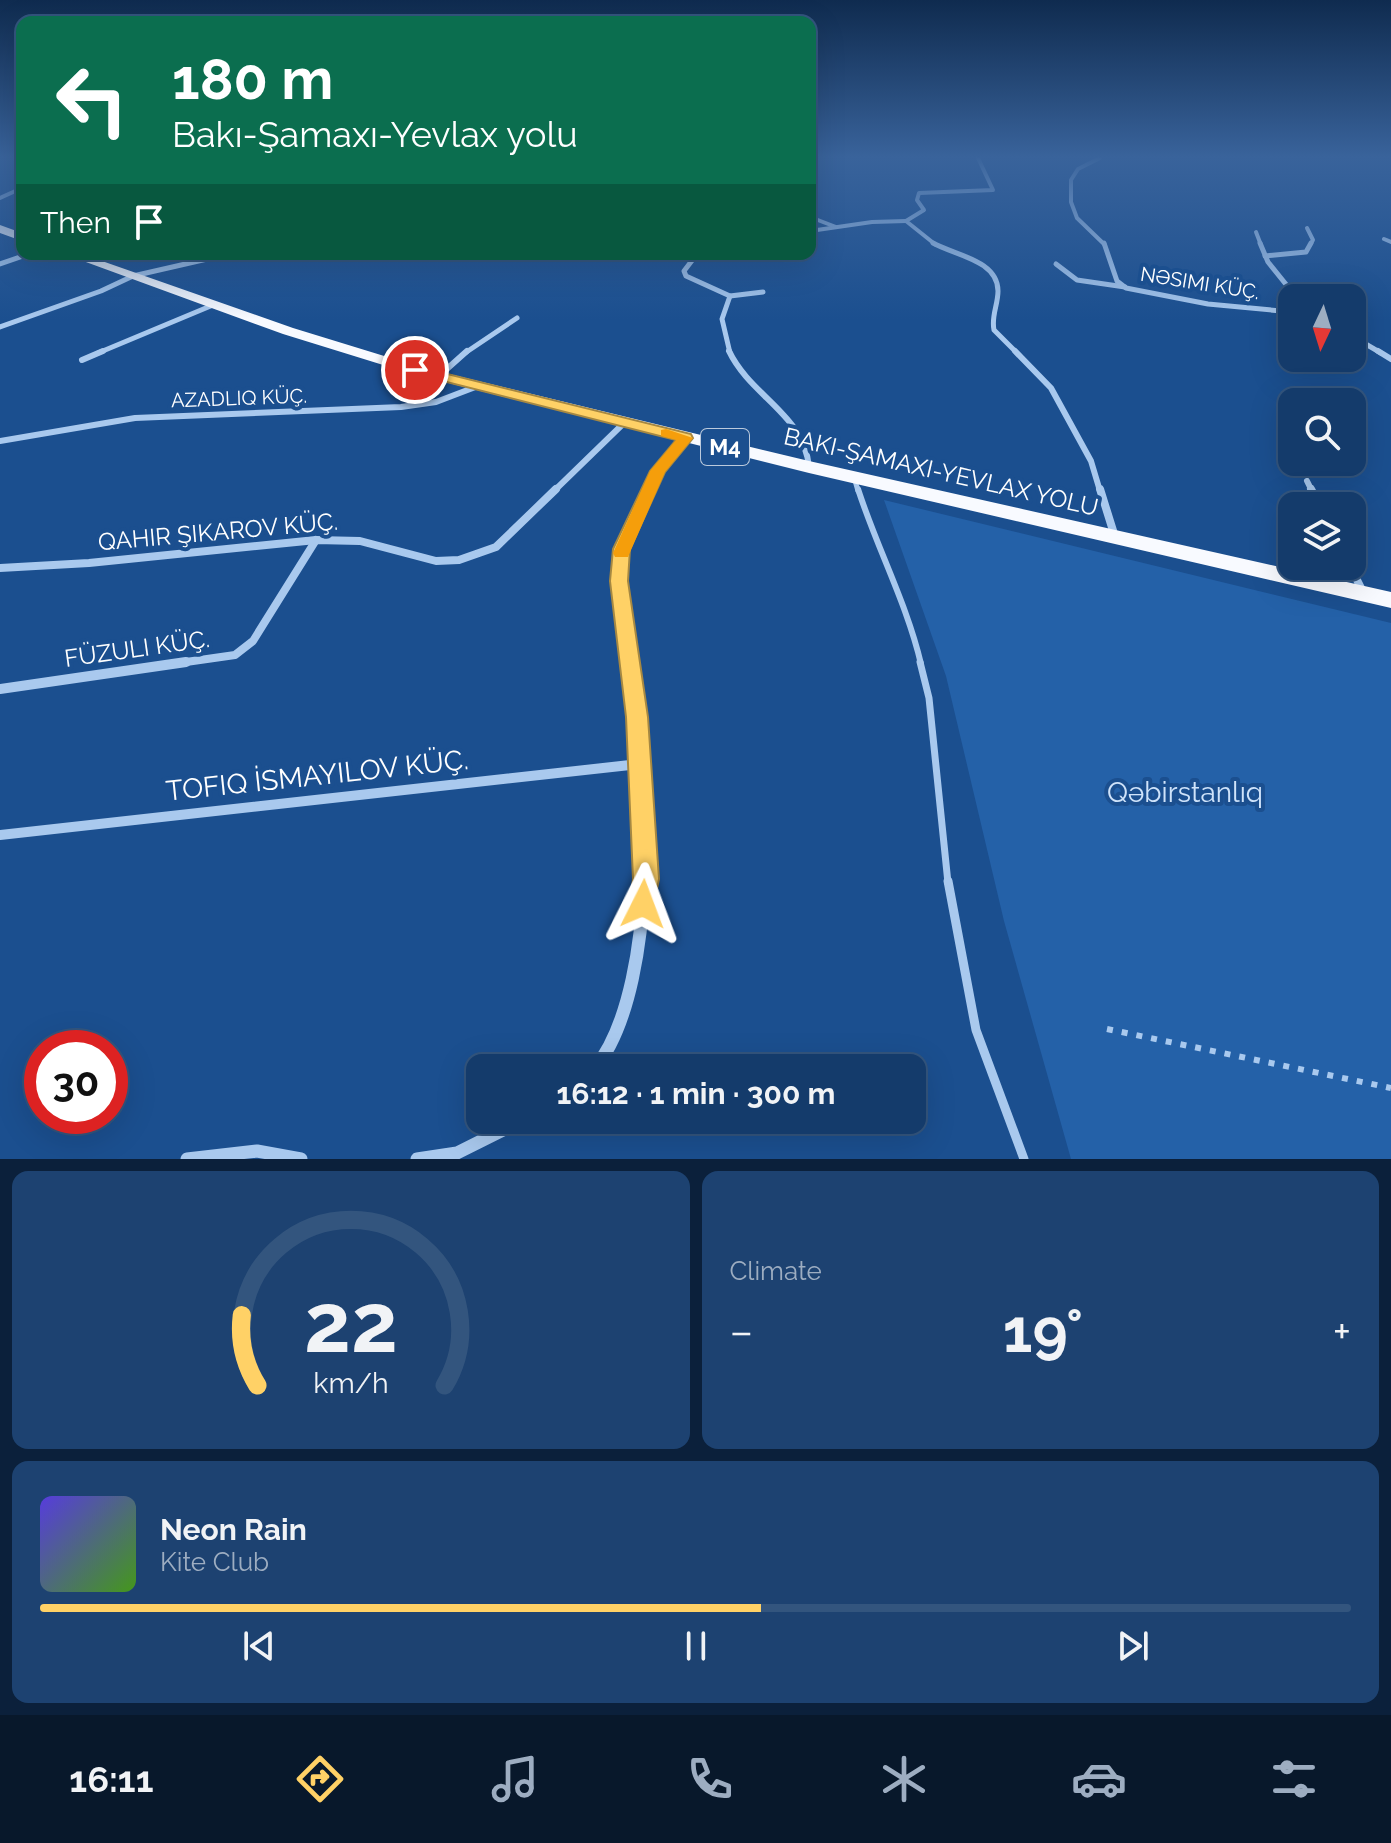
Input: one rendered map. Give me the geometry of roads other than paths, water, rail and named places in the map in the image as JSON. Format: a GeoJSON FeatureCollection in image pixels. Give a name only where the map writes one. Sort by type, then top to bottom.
{"type":"FeatureCollection","features":[{"type":"Feature","properties":{"kind":"highway","name":"M4"},"geometry":{"type":"LineString","coordinates":[[87,260],[301,335],[439,376],[685,438],[1391,600]]}},
{"type":"Feature","properties":{"kind":"street"},"geometry":{"type":"LineString","coordinates":[[816,230],[906,221],[923,212]]}},
{"type":"Feature","properties":{"kind":"street","name":"NƏSIMI KÜÇ."},"geometry":{"type":"LineString","coordinates":[[1075,212],[1077,218],[1105,244],[1117,281],[1126,288],[1230,307],[1278,311]]}},
{"type":"Feature","properties":{"kind":"street"},"geometry":{"type":"LineString","coordinates":[[816,219],[837,228]]}},
{"type":"Feature","properties":{"kind":"street"},"geometry":{"type":"LineString","coordinates":[[906,221],[937,245],[983,267],[996,280],[999,297],[991,321],[994,330],[1051,388],[1091,461],[1115,537]]}},
{"type":"Feature","properties":{"kind":"street"},"geometry":{"type":"LineString","coordinates":[[1265,256],[1306,252],[1313,240],[1307,228]]}},
{"type":"Feature","properties":{"kind":"street"},"geometry":{"type":"LineString","coordinates":[[1256,232],[1265,256],[1286,284]]}},
{"type":"Feature","properties":{"kind":"street"},"geometry":{"type":"LineString","coordinates":[[1384,239],[1391,242]]}},
{"type":"Feature","properties":{"kind":"street"},"geometry":{"type":"LineString","coordinates":[[0,327],[101,291],[133,276],[203,260]]}},
{"type":"Feature","properties":{"kind":"street"},"geometry":{"type":"LineString","coordinates":[[692,260],[684,271],[686,276],[730,296],[763,292]]}},
{"type":"Feature","properties":{"kind":"street"},"geometry":{"type":"LineString","coordinates":[[1056,264],[1077,280],[1126,288]]}},
{"type":"Feature","properties":{"kind":"street"},"geometry":{"type":"LineString","coordinates":[[730,296],[721,316],[731,359],[750,386],[805,435],[809,467]]}},
{"type":"Feature","properties":{"kind":"street"},"geometry":{"type":"LineString","coordinates":[[82,360],[213,305]]}},
{"type":"Feature","properties":{"kind":"street"},"geometry":{"type":"LineString","coordinates":[[439,376],[479,341],[517,318]]}},
{"type":"Feature","properties":{"kind":"street"},"geometry":{"type":"LineString","coordinates":[[1366,344],[1391,359]]}},
{"type":"Feature","properties":{"kind":"street"},"geometry":{"type":"LineString","coordinates":[[0,441],[135,418],[401,407],[436,402],[478,386]]}},
{"type":"Feature","properties":{"kind":"street","name":"QAHIR ŞIKAROV KÜÇ."},"geometry":{"type":"LineString","coordinates":[[0,568],[89,563],[316,540],[360,541],[436,561],[459,560],[496,547],[624,423]]}},
{"type":"Feature","properties":{"kind":"street"},"geometry":{"type":"LineString","coordinates":[[607,1054],[633,978],[646,879],[637,717],[619,581],[622,549],[658,471],[685,438]]}},
{"type":"Feature","properties":{"kind":"street"},"geometry":{"type":"LineString","coordinates":[[1307,481],[1313,492]]}},
{"type":"Feature","properties":{"kind":"street","name":"FÜZULI KÜÇ."},"geometry":{"type":"LineString","coordinates":[[0,689],[235,655],[253,641],[316,540]]}},
{"type":"Feature","properties":{"kind":"street"},"geometry":{"type":"LineString","coordinates":[[1357,580],[1364,594]]}},
{"type":"Feature","properties":{"kind":"street"},"geometry":{"type":"LineString","coordinates":[[0,835],[639,764]]}},
{"type":"Feature","properties":{"kind":"street"},"geometry":{"type":"LineString","coordinates":[[417,1159],[457,1156],[497,1134]]}},
{"type":"Feature","properties":{"kind":"street"},"geometry":{"type":"LineString","coordinates":[[187,1159],[257,1151],[301,1159]]}},
{"type":"Feature","properties":{"kind":"lane"},"geometry":{"type":"LineString","coordinates":[[854,477],[871,530],[914,635],[929,698],[950,902],[976,1030],[1024,1159]]}},
{"type":"Feature","properties":{"kind":"park label","name":"Qəbirstanlıq"},"geometry":{"type":"Point","coordinates":[1185,792]}}]}
